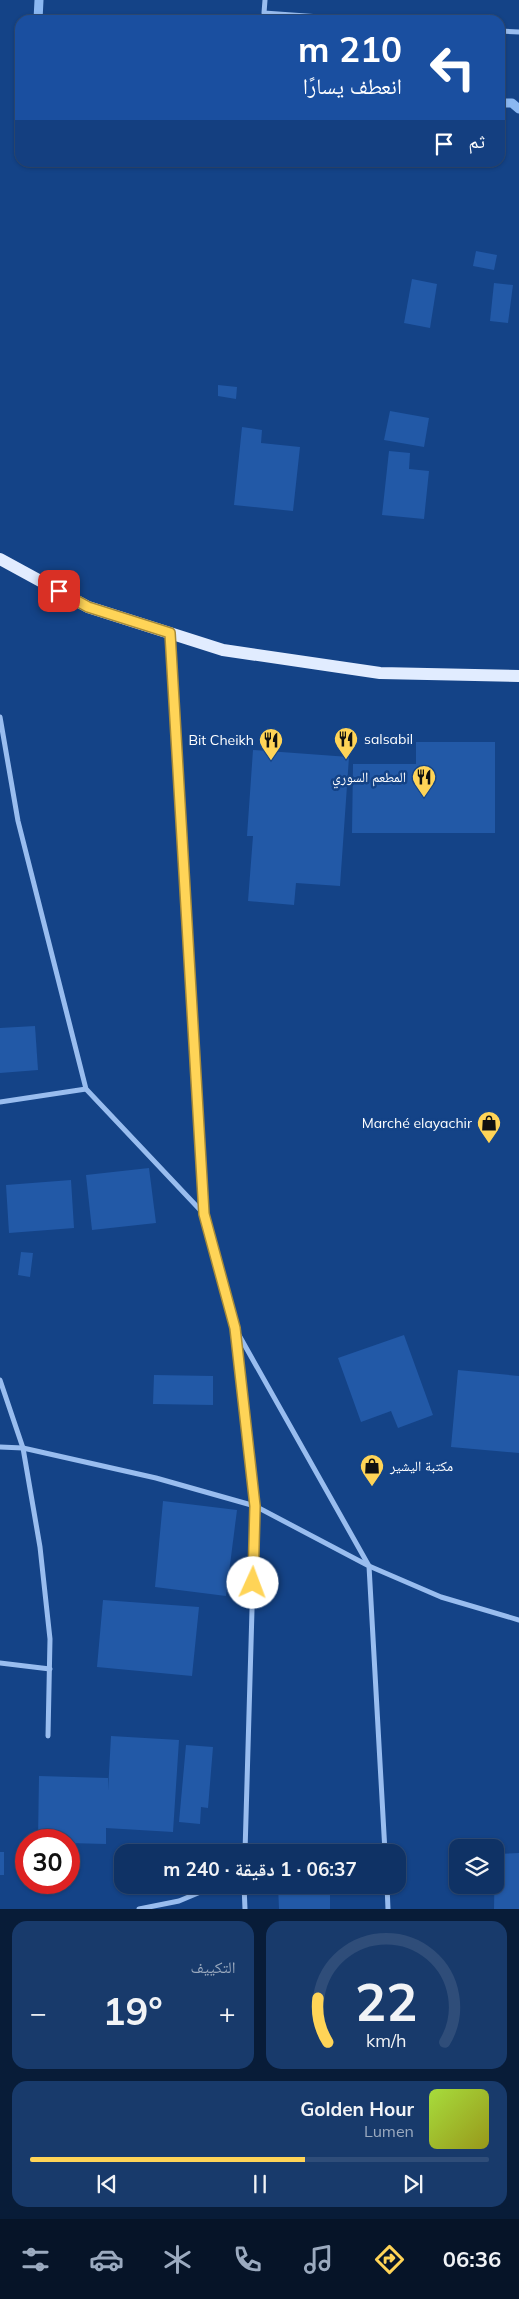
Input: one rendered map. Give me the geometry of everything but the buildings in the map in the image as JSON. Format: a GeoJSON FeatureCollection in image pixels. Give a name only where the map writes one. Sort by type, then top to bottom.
{"type":"FeatureCollection","features":[{"type":"Feature","properties":{"kind":"main road"},"geometry":{"type":"LineString","coordinates":[[0,559],[88,607],[223,650],[380,673],[519,676]]}},
{"type":"Feature","properties":{"kind":"street"},"geometry":{"type":"LineString","coordinates":[[265,0],[264,12],[301,15]]}},
{"type":"Feature","properties":{"kind":"street"},"geometry":{"type":"LineString","coordinates":[[505,31],[519,32]]}},
{"type":"Feature","properties":{"kind":"street"},"geometry":{"type":"LineString","coordinates":[[170,633],[204,1214],[235,1328],[255,1506],[244,1844]]}},
{"type":"Feature","properties":{"kind":"street"},"geometry":{"type":"LineString","coordinates":[[0,718],[18,821],[86,1089],[204,1214]]}},
{"type":"Feature","properties":{"kind":"street"},"geometry":{"type":"LineString","coordinates":[[0,1102],[86,1089]]}},
{"type":"Feature","properties":{"kind":"street"},"geometry":{"type":"LineString","coordinates":[[235,1328],[369,1566],[385,1844]]}},
{"type":"Feature","properties":{"kind":"street"},"geometry":{"type":"LineString","coordinates":[[0,1380],[23,1448],[41,1556],[50,1639],[48,1736]]}},
{"type":"Feature","properties":{"kind":"street"},"geometry":{"type":"LineString","coordinates":[[0,1447],[23,1448],[156,1478],[255,1506],[369,1566],[441,1597],[519,1620]]}},
{"type":"Feature","properties":{"kind":"street"},"geometry":{"type":"LineString","coordinates":[[0,1664],[50,1669]]}},
{"type":"Feature","properties":{"kind":"street"},"geometry":{"type":"LineString","coordinates":[[139,1909],[179,1901],[196,1894]]}},
{"type":"Feature","properties":{"kind":"street"},"geometry":{"type":"LineString","coordinates":[[244,1894],[245,1909]]}},
{"type":"Feature","properties":{"kind":"street"},"geometry":{"type":"LineString","coordinates":[[387,1894],[388,1909]]}},
{"type":"Feature","properties":{"kind":"waterway"},"geometry":{"type":"LineString","coordinates":[[38,15],[39,0]]}},
{"type":"Feature","properties":{"kind":"waterway"},"geometry":{"type":"LineString","coordinates":[[505,103],[512,103],[519,109]]}},
{"type":"Feature","properties":{"kind":"place","name":"salsabil"},"geometry":{"type":"Point","coordinates":[346,760]}},
{"type":"Feature","properties":{"kind":"place","name":"Bit Cheikh"},"geometry":{"type":"Point","coordinates":[271,761]}},
{"type":"Feature","properties":{"kind":"place","name":"المطعم السوري"},"geometry":{"type":"Point","coordinates":[424,798]}},
{"type":"Feature","properties":{"kind":"place","name":"Marché elayachir"},"geometry":{"type":"Point","coordinates":[489,1144]}},
{"type":"Feature","properties":{"kind":"place","name":"مكتبة اليشير"},"geometry":{"type":"Point","coordinates":[372,1487]}},
{"type":"Feature","properties":{"kind":"route"},"geometry":{"type":"LineString","coordinates":[[59,591],[88,607],[170,633],[204,1214],[235,1328],[255,1506],[253,1583]]}}]}
